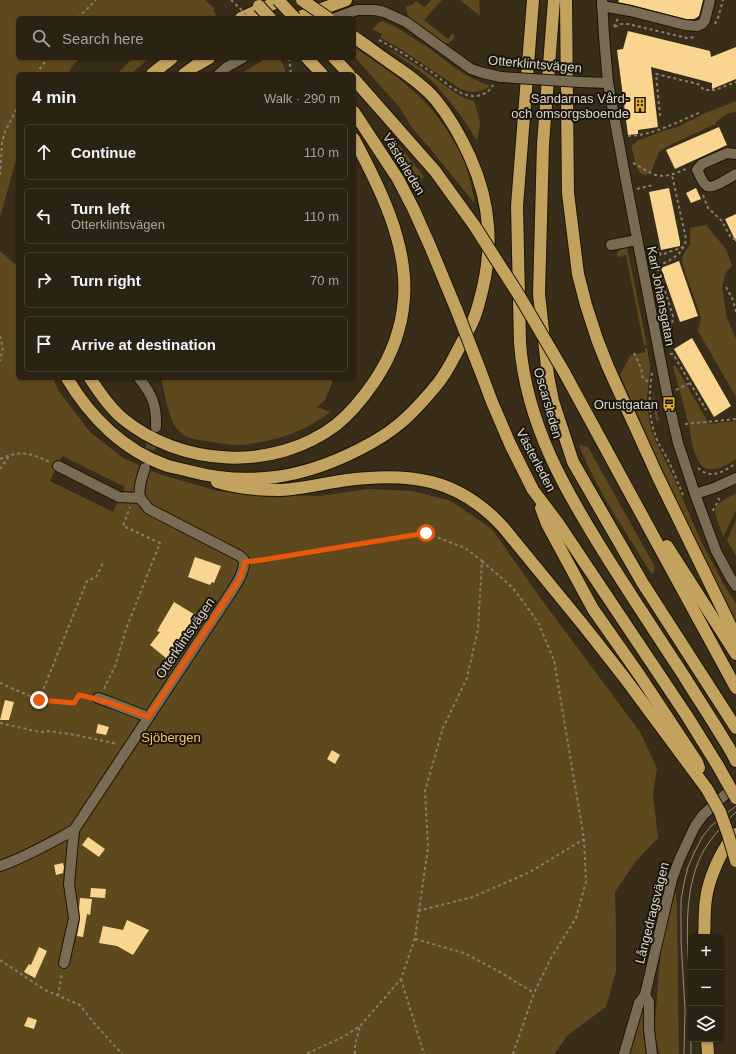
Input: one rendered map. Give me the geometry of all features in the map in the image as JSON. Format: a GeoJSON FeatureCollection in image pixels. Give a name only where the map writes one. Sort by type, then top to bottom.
{"type":"FeatureCollection","features":[{"type":"Feature","properties":{"kind":"highway"},"geometry":{"type":"LineString","coordinates":[[278,0],[294,16]]}},
{"type":"Feature","properties":{"kind":"highway"},"geometry":{"type":"LineString","coordinates":[[246,16],[282,0]]}},
{"type":"Feature","properties":{"kind":"highway"},"geometry":{"type":"LineString","coordinates":[[302,0],[325,16]]}},
{"type":"Feature","properties":{"kind":"highway"},"geometry":{"type":"LineString","coordinates":[[302,16],[346,0]]}},
{"type":"Feature","properties":{"kind":"highway","name":"Oscarsleden"},"geometry":{"type":"LineString","coordinates":[[533,0],[518,206],[520,343],[521,357],[528,393],[545,445],[566,488],[592,534],[701,702],[734,758]]}},
{"type":"Feature","properties":{"kind":"highway","name":"Oscarsleden"},"geometry":{"type":"LineString","coordinates":[[554,0],[543,144],[539,294],[548,376],[553,401],[573,462],[642,582],[736,728]]}},
{"type":"Feature","properties":{"kind":"highway"},"geometry":{"type":"LineString","coordinates":[[566,0],[568,193],[578,274],[586,305],[597,340],[608,367],[658,477],[736,637]]}},
{"type":"Feature","properties":{"kind":"highway"},"geometry":{"type":"LineString","coordinates":[[256,3],[267,16]]}},
{"type":"Feature","properties":{"kind":"highway"},"geometry":{"type":"LineString","coordinates":[[68,380],[80,398],[106,428],[121,440],[145,455],[168,466],[202,474],[229,478],[281,477],[300,473],[328,464],[383,436],[411,414],[426,398],[440,381],[453,360],[475,316],[484,285],[488,258],[489,235],[484,196],[465,147],[450,120],[434,99],[413,79],[358,39]]}},
{"type":"Feature","properties":{"kind":"highway"},"geometry":{"type":"LineString","coordinates":[[154,72],[170,60]]}},
{"type":"Feature","properties":{"kind":"highway"},"geometry":{"type":"LineString","coordinates":[[187,72],[206,60]]}},
{"type":"Feature","properties":{"kind":"highway"},"geometry":{"type":"LineString","coordinates":[[293,60],[308,72]]}},
{"type":"Feature","properties":{"kind":"highway"},"geometry":{"type":"LineString","coordinates":[[309,60],[320,72]]}},
{"type":"Feature","properties":{"kind":"highway"},"geometry":{"type":"LineString","coordinates":[[337,60],[347,72]]}},
{"type":"Feature","properties":{"kind":"highway","name":"Västerleden"},"geometry":{"type":"LineString","coordinates":[[356,81],[435,171],[474,225],[520,297],[564,372],[606,451]]}},
{"type":"Feature","properties":{"kind":"highway","name":"Västerleden"},"geometry":{"type":"LineString","coordinates":[[356,115],[398,179],[413,208],[457,311],[492,402],[510,444],[533,490],[558,523],[687,716],[736,798]]}},
{"type":"Feature","properties":{"kind":"highway"},"geometry":{"type":"LineString","coordinates":[[91,380],[109,404],[121,417],[149,436],[188,452],[232,458],[266,455],[289,450],[305,443],[336,425],[364,397],[386,363],[399,329],[404,298],[403,262],[395,232],[385,203],[356,143]]}},
{"type":"Feature","properties":{"kind":"highway"},"geometry":{"type":"LineString","coordinates":[[606,451],[736,654]]}},
{"type":"Feature","properties":{"kind":"highway"},"geometry":{"type":"LineString","coordinates":[[606,451],[736,688]]}},
{"type":"Feature","properties":{"kind":"highway"},"geometry":{"type":"LineString","coordinates":[[202,474],[214,482],[234,487],[280,490],[310,487],[346,480],[400,477],[432,482],[458,491],[468,497],[494,516],[504,527],[597,643],[707,789],[720,812],[736,861]]}},
{"type":"Feature","properties":{"kind":"highway"},"geometry":{"type":"LineString","coordinates":[[533,490],[547,524],[593,609],[640,676],[697,762],[707,789]]}},
{"type":"Feature","properties":{"kind":"highway"},"geometry":{"type":"LineString","coordinates":[[704,934],[706,899],[714,872],[722,852],[736,834]]}},
{"type":"Feature","properties":{"kind":"highway"},"geometry":{"type":"LineString","coordinates":[[707,1042],[708,1054]]}},
{"type":"Feature","properties":{"kind":"street"},"geometry":{"type":"LineString","coordinates":[[602,3],[685,25],[697,26],[702,24],[705,20],[710,0]]}},
{"type":"Feature","properties":{"kind":"street","name":"Karl Johansgatan"},"geometry":{"type":"LineString","coordinates":[[602,3],[608,83],[668,404],[678,443],[716,551],[736,586]]}},
{"type":"Feature","properties":{"kind":"street","name":"Otterklintsvägen"},"geometry":{"type":"LineString","coordinates":[[340,16],[357,10],[375,10],[384,12],[406,22],[471,69],[497,80],[608,83]]}},
{"type":"Feature","properties":{"kind":"street"},"geometry":{"type":"LineString","coordinates":[[221,72],[239,60]]}},
{"type":"Feature","properties":{"kind":"street"},"geometry":{"type":"LineString","coordinates":[[736,154],[728,153],[702,164],[697,170],[702,181],[710,187],[736,174]]}},
{"type":"Feature","properties":{"kind":"street"},"geometry":{"type":"LineString","coordinates":[[611,245],[637,240]]}},
{"type":"Feature","properties":{"kind":"street"},"geometry":{"type":"LineString","coordinates":[[141,380],[152,396],[156,417],[156,427]]}},
{"type":"Feature","properties":{"kind":"street"},"geometry":{"type":"LineString","coordinates":[[58,466],[119,497],[136,498],[149,509],[232,551],[242,558],[244,562]]}},
{"type":"Feature","properties":{"kind":"street"},"geometry":{"type":"LineString","coordinates":[[136,498],[145,468]]}},
{"type":"Feature","properties":{"kind":"street"},"geometry":{"type":"LineString","coordinates":[[695,494],[714,488],[736,478]]}},
{"type":"Feature","properties":{"kind":"street","name":"Otterklintsvägen"},"geometry":{"type":"LineString","coordinates":[[74,830],[239,579],[244,562]]}},
{"type":"Feature","properties":{"kind":"street"},"geometry":{"type":"LineString","coordinates":[[98,698],[148,717]]}},
{"type":"Feature","properties":{"kind":"street","name":"Långedragsvägen"},"geometry":{"type":"LineString","coordinates":[[624,1054],[639,1003],[645,995],[672,879],[680,858],[695,826],[703,815],[727,793],[736,788]]}},
{"type":"Feature","properties":{"kind":"street"},"geometry":{"type":"LineString","coordinates":[[0,866],[15,861],[74,830]]}},
{"type":"Feature","properties":{"kind":"street"},"geometry":{"type":"LineString","coordinates":[[64,963],[74,918],[69,884],[74,830]]}},
{"type":"Feature","properties":{"kind":"street","name":"Långedragsvägen"},"geometry":{"type":"LineString","coordinates":[[645,995],[649,1002],[649,1030],[652,1054]]}},
{"type":"Feature","properties":{"kind":"path"},"geometry":{"type":"LineString","coordinates":[[80,16],[96,0]]}},
{"type":"Feature","properties":{"kind":"path"},"geometry":{"type":"LineString","coordinates":[[231,0],[248,16]]}},
{"type":"Feature","properties":{"kind":"path"},"geometry":{"type":"LineString","coordinates":[[375,38],[405,54],[462,93],[480,96],[488,92],[497,80]]}},
{"type":"Feature","properties":{"kind":"path"},"geometry":{"type":"LineString","coordinates":[[38,72],[46,60]]}},
{"type":"Feature","properties":{"kind":"path"},"geometry":{"type":"LineString","coordinates":[[291,72],[292,60]]}},
{"type":"Feature","properties":{"kind":"path"},"geometry":{"type":"LineString","coordinates":[[660,116],[656,74],[698,84],[704,90],[715,90],[736,82]]}},
{"type":"Feature","properties":{"kind":"path"},"geometry":{"type":"LineString","coordinates":[[0,175],[2,143],[5,132],[16,110]]}},
{"type":"Feature","properties":{"kind":"path"},"geometry":{"type":"LineString","coordinates":[[625,137],[643,135],[701,112]]}},
{"type":"Feature","properties":{"kind":"path"},"geometry":{"type":"LineString","coordinates":[[634,163],[652,174],[659,176],[672,175],[690,168],[697,170]]}},
{"type":"Feature","properties":{"kind":"path"},"geometry":{"type":"LineString","coordinates":[[663,334],[668,330],[673,322],[673,316],[657,266],[671,261],[680,252],[686,239],[672,175]]}},
{"type":"Feature","properties":{"kind":"path"},"geometry":{"type":"LineString","coordinates":[[635,189],[653,185]]}},
{"type":"Feature","properties":{"kind":"path"},"geometry":{"type":"LineString","coordinates":[[707,186],[703,194],[708,208],[722,221],[731,238],[736,239]]}},
{"type":"Feature","properties":{"kind":"path"},"geometry":{"type":"LineString","coordinates":[[646,252],[658,249],[661,255],[684,246]]}},
{"type":"Feature","properties":{"kind":"path"},"geometry":{"type":"LineString","coordinates":[[726,287],[733,300],[736,312]]}},
{"type":"Feature","properties":{"kind":"path"},"geometry":{"type":"LineString","coordinates":[[0,336],[3,348],[0,361]]}},
{"type":"Feature","properties":{"kind":"path"},"geometry":{"type":"LineString","coordinates":[[634,352],[641,368],[643,378],[650,383]]}},
{"type":"Feature","properties":{"kind":"path"},"geometry":{"type":"LineString","coordinates":[[670,354],[673,354],[706,410]]}},
{"type":"Feature","properties":{"kind":"path"},"geometry":{"type":"LineString","coordinates":[[675,391],[690,383]]}},
{"type":"Feature","properties":{"kind":"path"},"geometry":{"type":"LineString","coordinates":[[683,424],[736,419]]}},
{"type":"Feature","properties":{"kind":"path"},"geometry":{"type":"LineString","coordinates":[[0,459],[10,454],[26,453],[50,461],[58,466]]}},
{"type":"Feature","properties":{"kind":"path"},"geometry":{"type":"LineString","coordinates":[[0,469],[10,454]]}},
{"type":"Feature","properties":{"kind":"path"},"geometry":{"type":"LineString","coordinates":[[709,474],[719,500],[713,513]]}},
{"type":"Feature","properties":{"kind":"path"},"geometry":{"type":"LineString","coordinates":[[1,683],[39,700],[74,703],[79,695],[98,698],[116,664],[126,629],[160,543],[123,526],[136,498]]}},
{"type":"Feature","properties":{"kind":"path"},"geometry":{"type":"LineString","coordinates":[[244,562],[426,533],[465,548],[482,561],[513,588],[538,622],[554,660],[584,839],[586,882],[576,918],[551,958],[534,992],[513,1054]]}},
{"type":"Feature","properties":{"kind":"path"},"geometry":{"type":"LineString","coordinates":[[39,700],[87,581],[96,577],[104,561]]}},
{"type":"Feature","properties":{"kind":"path"},"geometry":{"type":"LineString","coordinates":[[306,1054],[343,1037],[360,1026],[401,979],[415,938],[428,848],[425,792],[443,728],[467,678],[478,629],[482,561]]}},
{"type":"Feature","properties":{"kind":"path"},"geometry":{"type":"LineString","coordinates":[[0,723],[35,731],[49,731],[76,735],[130,746]]}},
{"type":"Feature","properties":{"kind":"path"},"geometry":{"type":"LineString","coordinates":[[418,911],[473,897],[530,872],[584,839]]}},
{"type":"Feature","properties":{"kind":"path"},"geometry":{"type":"LineString","coordinates":[[415,938],[464,954],[500,972],[534,992]]}},
{"type":"Feature","properties":{"kind":"path"},"geometry":{"type":"LineString","coordinates":[[0,960],[45,990],[80,1005],[122,1054]]}},
{"type":"Feature","properties":{"kind":"path"},"geometry":{"type":"LineString","coordinates":[[58,996],[64,963]]}},
{"type":"Feature","properties":{"kind":"path"},"geometry":{"type":"LineString","coordinates":[[401,979],[424,1054]]}},
{"type":"Feature","properties":{"kind":"path"},"geometry":{"type":"LineString","coordinates":[[355,1054],[355,1045],[360,1026]]}},
{"type":"Feature","properties":{"kind":"green space"},"geometry":{"type":"Polygon","coordinates":[[[0,0],[205,0],[215,9],[213,11],[217,15],[215,16],[16,16],[16,60],[79,60],[73,65],[69,72],[16,72],[16,163],[0,217],[0,0]]]}},
{"type":"Feature","properties":{"kind":"green space"},"geometry":{"type":"Polygon","coordinates":[[[431,0],[442,0],[424,20],[448,39],[453,33],[454,38],[449,43],[444,43],[408,17],[406,6],[412,5],[416,1],[424,7],[431,0]]]}},
{"type":"Feature","properties":{"kind":"green space"},"geometry":{"type":"Polygon","coordinates":[[[460,0],[479,0],[480,16],[460,0]]]}},
{"type":"Feature","properties":{"kind":"green space"},"geometry":{"type":"Polygon","coordinates":[[[381,21],[403,31],[466,75],[491,86],[475,92],[459,88],[399,48],[381,38],[382,34],[372,29],[381,21]]]}},
{"type":"Feature","properties":{"kind":"green space"},"geometry":{"type":"Polygon","coordinates":[[[356,48],[404,83],[426,103],[438,117],[454,141],[464,163],[470,180],[475,204],[412,128],[400,108],[356,58],[356,48]]]}},
{"type":"Feature","properties":{"kind":"green space"},"geometry":{"type":"Polygon","coordinates":[[[391,50],[418,66],[457,94],[474,101],[480,125],[477,141],[461,116],[436,85],[391,50]]]}},
{"type":"Feature","properties":{"kind":"green space"},"geometry":{"type":"Polygon","coordinates":[[[131,60],[147,60],[133,72],[119,72],[131,60]]]}},
{"type":"Feature","properties":{"kind":"green space"},"geometry":{"type":"Polygon","coordinates":[[[264,60],[281,60],[286,72],[243,72],[264,60]]]}},
{"type":"Feature","properties":{"kind":"green space"},"geometry":{"type":"Polygon","coordinates":[[[736,101],[736,112],[724,116],[715,124],[666,147],[659,152],[651,172],[646,175],[640,173],[637,168],[631,146],[637,141],[678,127],[703,114],[736,101]]]}},
{"type":"Feature","properties":{"kind":"green space"},"geometry":{"type":"Polygon","coordinates":[[[394,139],[424,177],[416,181],[392,143],[392,140],[394,139]]]}},
{"type":"Feature","properties":{"kind":"green space"},"geometry":{"type":"Polygon","coordinates":[[[706,225],[726,249],[732,266],[726,272],[722,287],[727,318],[736,339],[736,397],[698,331],[701,318],[682,263],[683,255],[690,244],[690,228],[706,225]]]}},
{"type":"Feature","properties":{"kind":"green space"},"geometry":{"type":"Polygon","coordinates":[[[627,248],[647,345],[644,345],[626,255],[618,257],[617,254],[619,250],[627,248]]]}},
{"type":"Feature","properties":{"kind":"green space","name":"Sjöbergen"},"geometry":{"type":"Polygon","coordinates":[[[0,251],[16,265],[16,380],[54,380],[58,390],[90,432],[123,458],[159,474],[218,491],[249,494],[319,496],[368,489],[413,491],[451,501],[492,529],[539,596],[640,732],[657,768],[653,794],[658,838],[636,861],[615,892],[616,971],[606,1007],[568,1035],[554,1054],[0,1054],[0,251]],[[62,456],[50,481],[113,512],[125,487],[62,456]]]}},
{"type":"Feature","properties":{"kind":"green space"},"geometry":{"type":"Polygon","coordinates":[[[645,348],[647,348],[650,366],[647,398],[649,420],[654,438],[674,478],[700,539],[736,604],[736,626],[653,450],[620,375],[630,356],[645,352],[645,348]]]}},
{"type":"Feature","properties":{"kind":"green space"},"geometry":{"type":"Polygon","coordinates":[[[675,365],[709,424],[736,421],[736,459],[729,464],[720,468],[710,469],[702,466],[698,460],[673,366],[675,365]]]}},
{"type":"Feature","properties":{"kind":"green space"},"geometry":{"type":"Polygon","coordinates":[[[161,380],[333,380],[325,400],[317,407],[331,412],[304,428],[285,436],[248,444],[223,444],[199,440],[184,435],[175,425],[167,406],[161,380]]]}},
{"type":"Feature","properties":{"kind":"green space"},"geometry":{"type":"Polygon","coordinates":[[[653,386],[654,400],[659,420],[656,421],[653,405],[653,386]]]}},
{"type":"Feature","properties":{"kind":"green space"},"geometry":{"type":"Polygon","coordinates":[[[579,445],[588,447],[655,567],[653,574],[603,495],[579,445]]]}},
{"type":"Feature","properties":{"kind":"green space"},"geometry":{"type":"Polygon","coordinates":[[[736,493],[736,510],[723,537],[715,512],[716,506],[736,493]]]}},
{"type":"Feature","properties":{"kind":"green space"},"geometry":{"type":"Polygon","coordinates":[[[736,520],[736,556],[727,540],[736,520]]]}},
{"type":"Feature","properties":{"kind":"green space"},"geometry":{"type":"Polygon","coordinates":[[[676,891],[679,1054],[660,1054],[656,1041],[655,1027],[660,964],[665,929],[676,891]]]}},
{"type":"Feature","properties":{"kind":"green space"},"geometry":{"type":"Polygon","coordinates":[[[642,1011],[647,1054],[629,1054],[642,1011]]]}},
{"type":"Feature","properties":{"kind":"building"},"geometry":{"type":"Polygon","coordinates":[[[619,0],[703,0],[699,16],[694,19],[686,19],[618,2],[619,0]]]}},
{"type":"Feature","properties":{"kind":"building","name":"Sandarnas Vård- och omsorgsboende"},"geometry":{"type":"Polygon","coordinates":[[[628,31],[710,51],[711,57],[736,47],[736,79],[712,89],[712,83],[651,67],[658,127],[638,130],[638,134],[628,135],[617,50],[623,49],[628,31]]]}},
{"type":"Feature","properties":{"kind":"building"},"geometry":{"type":"Polygon","coordinates":[[[719,127],[727,145],[675,169],[666,150],[719,127]]]}},
{"type":"Feature","properties":{"kind":"building"},"geometry":{"type":"Polygon","coordinates":[[[669,188],[680,246],[661,250],[649,192],[669,188]]]}},
{"type":"Feature","properties":{"kind":"building"},"geometry":{"type":"Polygon","coordinates":[[[696,188],[701,199],[691,203],[686,193],[696,188]]]}},
{"type":"Feature","properties":{"kind":"building"},"geometry":{"type":"Polygon","coordinates":[[[736,214],[736,242],[725,219],[736,214]]]}},
{"type":"Feature","properties":{"kind":"building"},"geometry":{"type":"Polygon","coordinates":[[[679,261],[698,316],[680,322],[661,268],[679,261]]]}},
{"type":"Feature","properties":{"kind":"building"},"geometry":{"type":"Polygon","coordinates":[[[692,338],[731,406],[714,417],[674,349],[692,338]]]}},
{"type":"Feature","properties":{"kind":"building"},"geometry":{"type":"Polygon","coordinates":[[[195,557],[221,566],[214,583],[212,582],[210,585],[188,577],[195,557]]]}},
{"type":"Feature","properties":{"kind":"building"},"geometry":{"type":"Polygon","coordinates":[[[174,602],[197,616],[178,647],[182,649],[172,663],[150,645],[160,632],[157,631],[174,602]]]}},
{"type":"Feature","properties":{"kind":"building"},"geometry":{"type":"Polygon","coordinates":[[[5,700],[14,702],[9,720],[0,720],[5,700]]]}},
{"type":"Feature","properties":{"kind":"building"},"geometry":{"type":"Polygon","coordinates":[[[98,724],[109,727],[106,735],[96,733],[98,724]]]}},
{"type":"Feature","properties":{"kind":"building"},"geometry":{"type":"Polygon","coordinates":[[[332,750],[340,755],[335,764],[327,759],[332,750]]]}},
{"type":"Feature","properties":{"kind":"building"},"geometry":{"type":"Polygon","coordinates":[[[88,837],[105,849],[99,857],[82,845],[88,837]]]}},
{"type":"Feature","properties":{"kind":"building"},"geometry":{"type":"Polygon","coordinates":[[[63,863],[63,873],[56,875],[54,865],[63,863]]]}},
{"type":"Feature","properties":{"kind":"building"},"geometry":{"type":"Polygon","coordinates":[[[91,888],[106,889],[105,898],[90,897],[91,888]]]}},
{"type":"Feature","properties":{"kind":"building"},"geometry":{"type":"Polygon","coordinates":[[[80,898],[92,899],[90,915],[87,914],[83,937],[77,936],[80,919],[80,898]]]}},
{"type":"Feature","properties":{"kind":"building"},"geometry":{"type":"Polygon","coordinates":[[[127,920],[149,930],[133,955],[117,946],[99,943],[103,926],[123,930],[127,920]]]}},
{"type":"Feature","properties":{"kind":"building"},"geometry":{"type":"Polygon","coordinates":[[[39,947],[47,951],[35,978],[24,972],[29,964],[31,965],[39,947]]]}},
{"type":"Feature","properties":{"kind":"building"},"geometry":{"type":"Polygon","coordinates":[[[28,1017],[37,1020],[34,1029],[24,1026],[28,1017]]]}},
{"type":"Feature","properties":{"kind":"tunnel"},"geometry":{"type":"LineString","coordinates":[[146,464],[155,431]]}},
{"type":"Feature","properties":{"kind":"tram line"},"geometry":{"type":"LineString","coordinates":[[684,1054],[685,1009],[681,941],[681,900],[684,883],[688,867],[703,836],[711,826],[736,806]]}},
{"type":"Feature","properties":{"kind":"tram line"},"geometry":{"type":"LineString","coordinates":[[689,970],[687,926],[688,906],[696,868],[704,850],[711,840],[727,820],[736,812]]}},
{"type":"Feature","properties":{"kind":"tram line"},"geometry":{"type":"LineString","coordinates":[[691,1042],[691,1054]]}},
{"type":"Feature","properties":{"kind":"place","name":"Sandarnas Vård- och omsorgsboende"},"geometry":{"type":"Point","coordinates":[640,105]}},
{"type":"Feature","properties":{"kind":"place","name":"Orustgatan"},"geometry":{"type":"Point","coordinates":[669,404]}},
{"type":"Feature","properties":{"kind":"route"},"geometry":{"type":"LineString","coordinates":[[39,700],[74,703],[79,695],[98,698],[148,717],[239,579],[244,562],[426,533]]}}]}
